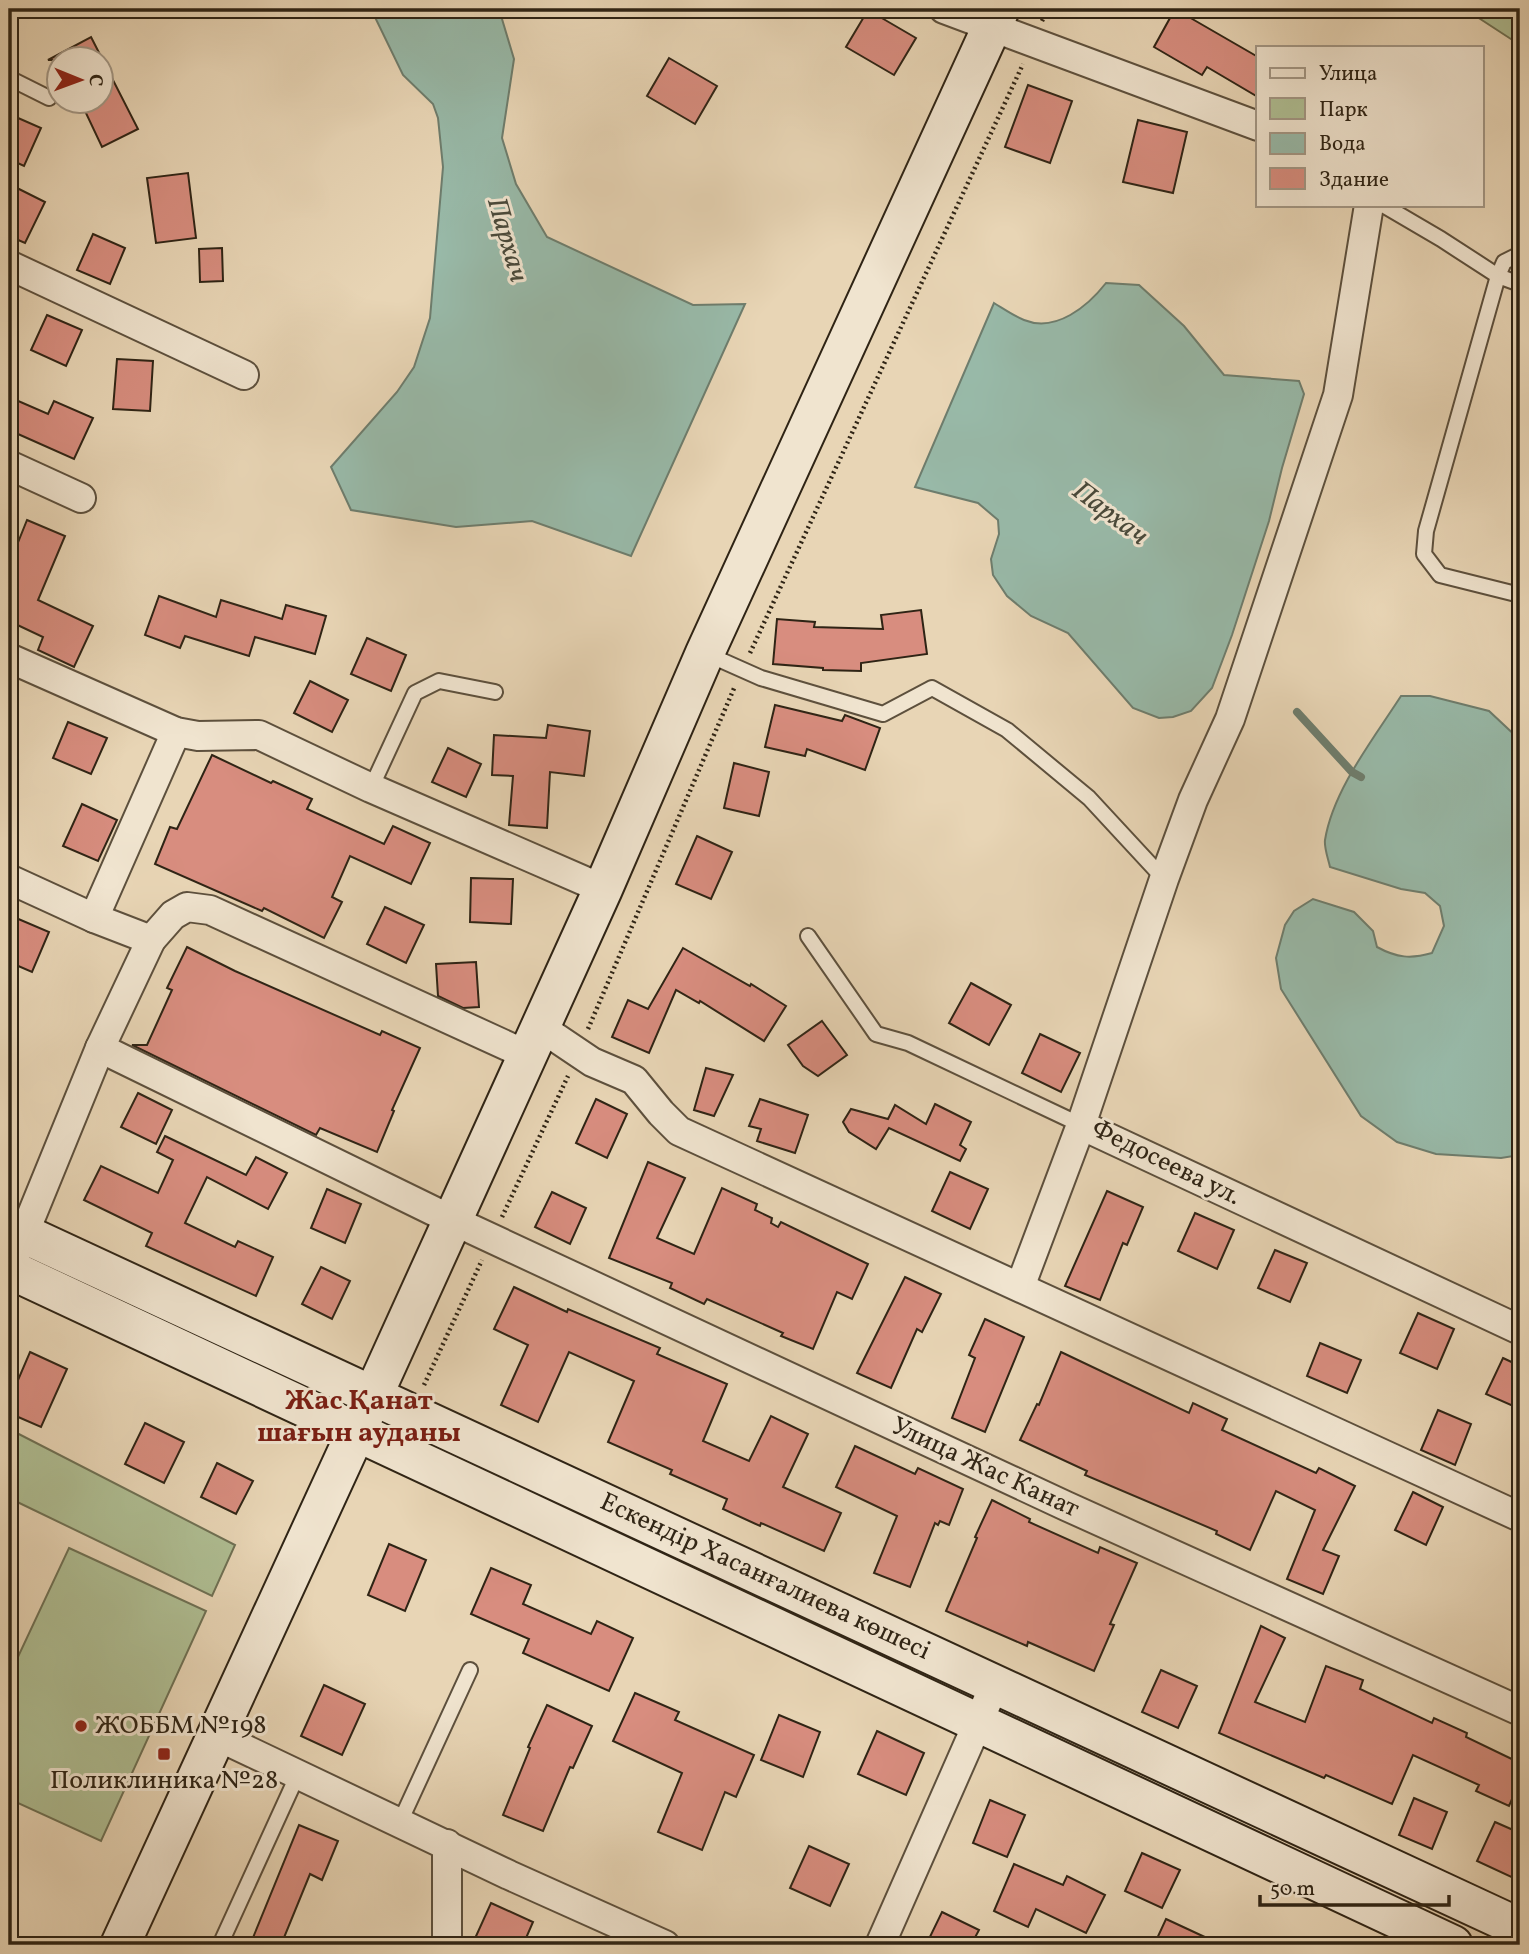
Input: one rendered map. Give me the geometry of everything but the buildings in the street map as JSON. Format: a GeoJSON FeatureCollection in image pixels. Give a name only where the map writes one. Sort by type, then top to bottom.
{"type":"FeatureCollection","features":[{"type":"Feature","properties":{"kind":"street"},"geometry":{"type":"LineString","coordinates":[[944,9],[996,18],[1033,41],[1256,125]]}},
{"type":"Feature","properties":{"kind":"street"},"geometry":{"type":"LineString","coordinates":[[120,1945],[373,1396],[603,889],[705,653],[996,18]]}},
{"type":"Feature","properties":{"kind":"street","name":"Федосеева ул."},"geometry":{"type":"LineString","coordinates":[[1369,206],[1338,395],[1230,719],[1193,800],[1164,879],[1081,1125],[1520,1330]]}},
{"type":"Feature","properties":{"kind":"street"},"geometry":{"type":"LineString","coordinates":[[9,265],[244,374]]}},
{"type":"Feature","properties":{"kind":"street"},"geometry":{"type":"LineString","coordinates":[[9,465],[81,498]]}},
{"type":"Feature","properties":{"kind":"street"},"geometry":{"type":"LineString","coordinates":[[9,658],[176,732],[198,736],[259,735],[371,788],[603,889]]}},
{"type":"Feature","properties":{"kind":"street"},"geometry":{"type":"LineString","coordinates":[[94,918],[176,732]]}},
{"type":"Feature","properties":{"kind":"street"},"geometry":{"type":"LineString","coordinates":[[9,879],[94,918],[151,940]]}},
{"type":"Feature","properties":{"kind":"street"},"geometry":{"type":"LineString","coordinates":[[9,1269],[17,1231],[151,940],[173,915],[187,907],[210,910],[534,1041],[578,1053],[634,1080],[680,1131],[1520,1517]]}},
{"type":"Feature","properties":{"kind":"street","name":"Улица Жас Канат"},"geometry":{"type":"LineString","coordinates":[[100,1048],[492,1239],[1066,1506],[1520,1712]]}},
{"type":"Feature","properties":{"kind":"street"},"geometry":{"type":"LineString","coordinates":[[1020,1287],[1081,1125]]}},
{"type":"Feature","properties":{"kind":"street","name":"Ескендір Хасанғалиева көшесі"},"geometry":{"type":"LineString","coordinates":[[17,1231],[1520,1928]]}},
{"type":"Feature","properties":{"kind":"street","name":"Ескендір Хасанғалиева көшесі"},"geometry":{"type":"LineString","coordinates":[[9,1269],[1453,1945]]}},
{"type":"Feature","properties":{"kind":"street"},"geometry":{"type":"LineString","coordinates":[[880,1945],[995,1685]]}},
{"type":"Feature","properties":{"kind":"street"},"geometry":{"type":"LineString","coordinates":[[216,1736],[665,1945]]}},
{"type":"Feature","properties":{"kind":"street"},"geometry":{"type":"LineString","coordinates":[[447,1844],[447,1945]]}},
{"type":"Feature","properties":{"kind":"lane"},"geometry":{"type":"LineString","coordinates":[[9,78],[46,96]]}},
{"type":"Feature","properties":{"kind":"lane"},"geometry":{"type":"LineString","coordinates":[[1385,206],[1498,276],[1520,284]]}},
{"type":"Feature","properties":{"kind":"lane"},"geometry":{"type":"LineString","coordinates":[[1520,254],[1504,262],[1498,276],[1426,531],[1424,554],[1440,575],[1520,595]]}},
{"type":"Feature","properties":{"kind":"lane"},"geometry":{"type":"LineString","coordinates":[[705,653],[741,670],[883,714],[932,688],[1007,730],[1089,798],[1164,879]]}},
{"type":"Feature","properties":{"kind":"lane"},"geometry":{"type":"LineString","coordinates":[[371,788],[415,693],[439,681],[495,692]]}},
{"type":"Feature","properties":{"kind":"lane"},"geometry":{"type":"LineString","coordinates":[[808,936],[876,1034],[908,1043],[1081,1125]]}},
{"type":"Feature","properties":{"kind":"lane"},"geometry":{"type":"LineString","coordinates":[[400,1822],[470,1670]]}},
{"type":"Feature","properties":{"kind":"lane"},"geometry":{"type":"LineString","coordinates":[[220,1945],[298,1774]]}},
{"type":"Feature","properties":{"kind":"path"},"geometry":{"type":"LineString","coordinates":[[420,1396],[578,1053],[741,670],[1048,9]]}},
{"type":"Feature","properties":{"kind":"green space"},"geometry":{"type":"Polygon","coordinates":[[[1465,9],[1520,9],[1520,69],[1514,41],[1465,9]]]}},
{"type":"Feature","properties":{"kind":"green space"},"geometry":{"type":"Polygon","coordinates":[[[9,1429],[235,1545],[212,1596],[9,1498],[9,1429]]]}},
{"type":"Feature","properties":{"kind":"green space"},"geometry":{"type":"Polygon","coordinates":[[[69,1548],[206,1611],[101,1841],[16,1802],[9,1816],[9,1676],[69,1548]]]}},
{"type":"Feature","properties":{"kind":"water"},"geometry":{"type":"Polygon","coordinates":[[[371,9],[499,9],[514,59],[502,138],[516,184],[547,237],[693,305],[745,304],[631,556],[532,521],[456,527],[351,510],[331,467],[397,392],[414,367],[430,318],[443,167],[438,118],[433,104],[403,75],[371,9]]]}},
{"type":"Feature","properties":{"kind":"water"},"geometry":{"type":"Polygon","coordinates":[[[1106,283],[1139,285],[1184,326],[1224,375],[1299,381],[1304,394],[1269,521],[1212,688],[1191,711],[1173,717],[1159,718],[1133,708],[1068,633],[1031,616],[1007,596],[993,575],[991,559],[999,534],[998,520],[978,503],[915,487],[994,303],[1024,320],[1048,323],[1081,308],[1106,283]]]}},
{"type":"Feature","properties":{"kind":"water"},"geometry":{"type":"Polygon","coordinates":[[[1401,696],[1430,696],[1489,711],[1520,740],[1520,1155],[1501,1158],[1436,1154],[1397,1142],[1361,1116],[1281,989],[1276,958],[1285,925],[1294,911],[1313,899],[1354,912],[1373,931],[1377,947],[1398,955],[1411,957],[1432,953],[1444,926],[1440,906],[1425,893],[1401,889],[1330,867],[1326,850],[1325,840],[1336,802],[1367,747],[1401,696]]]}},
{"type":"Feature","properties":{"kind":"waterway","name":"Пархач"},"geometry":{"type":"LineString","coordinates":[[1297,712],[1352,772],[1361,777]]}},
{"type":"Feature","properties":{"kind":"place","name":"ЖОББМ №198"},"geometry":{"type":"Point","coordinates":[81,1726]}},
{"type":"Feature","properties":{"kind":"place","name":"Поликлиника №28"},"geometry":{"type":"Point","coordinates":[164,1754]}},
{"type":"Feature","properties":{"kind":"district","name":"Жас Қанат шағын ауданы"},"geometry":{"type":"Point","coordinates":[359,1417]}}]}
